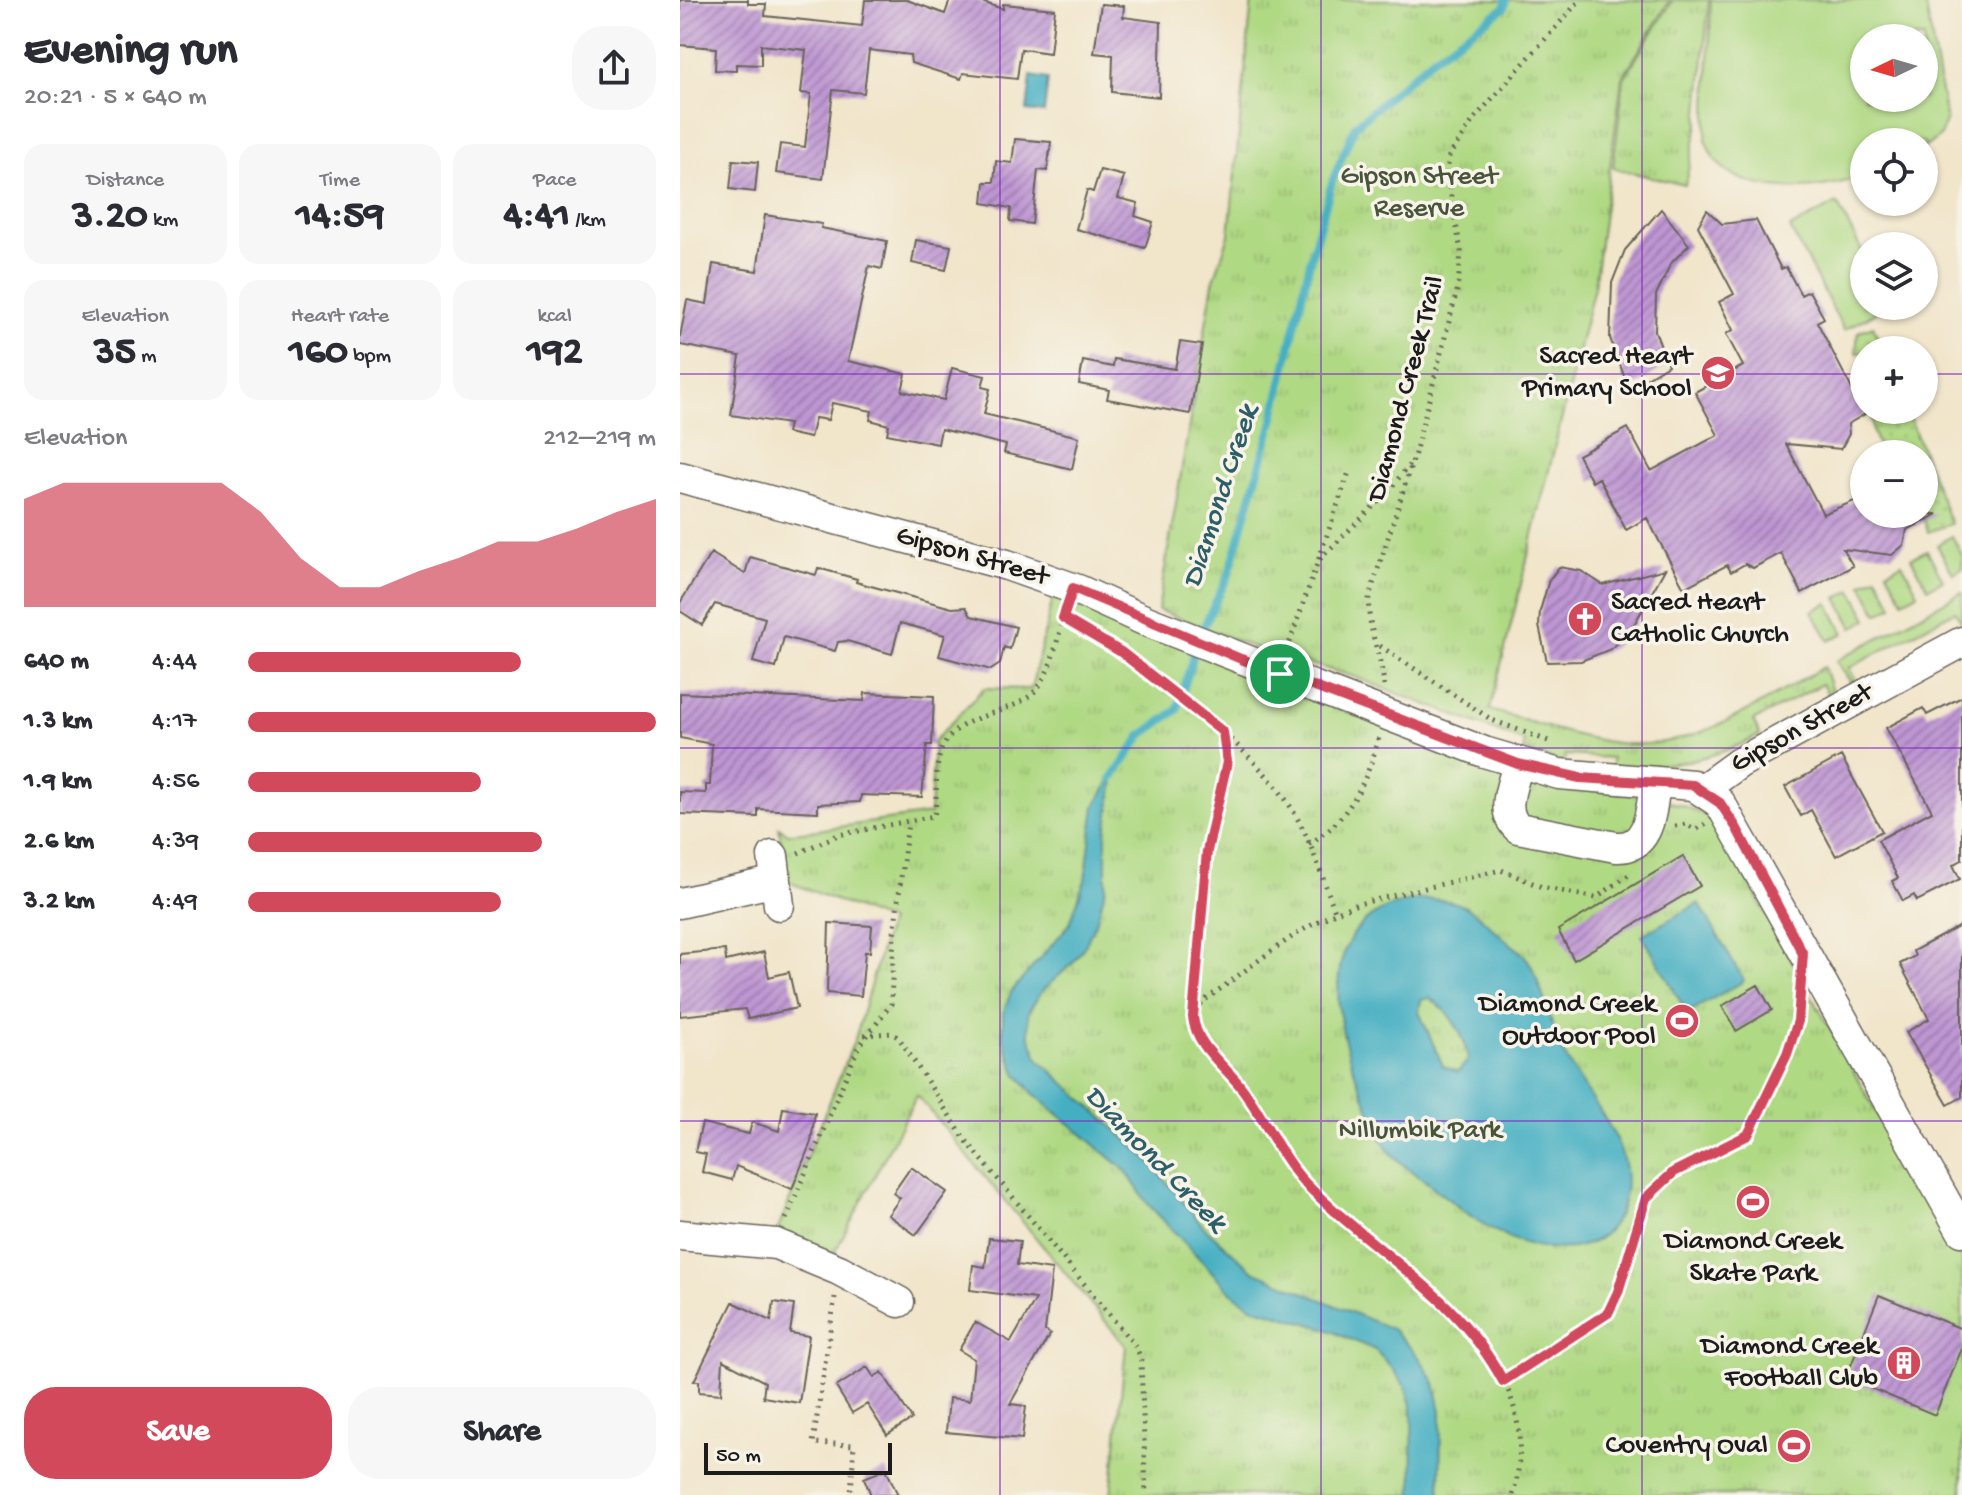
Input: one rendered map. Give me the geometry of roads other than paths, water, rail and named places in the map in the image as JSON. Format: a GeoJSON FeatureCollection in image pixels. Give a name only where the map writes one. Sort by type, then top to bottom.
{"type":"FeatureCollection","features":[{"type":"Feature","properties":{"kind":"street","name":"Gipson Street"},"geometry":{"type":"LineString","coordinates":[[680,477],[976,556],[1073,588],[1241,659],[1484,752],[1518,764],[1580,778],[1703,789],[1739,763],[1962,642]]}},
{"type":"Feature","properties":{"kind":"street"},"geometry":{"type":"LineString","coordinates":[[1518,764],[1507,807],[1508,815],[1518,828],[1616,847],[1631,846],[1645,833],[1655,783]]}},
{"type":"Feature","properties":{"kind":"street"},"geometry":{"type":"LineString","coordinates":[[1703,789],[1720,803],[1736,827],[1803,954],[1962,1231]]}},
{"type":"Feature","properties":{"kind":"street"},"geometry":{"type":"LineString","coordinates":[[680,903],[775,878]]}},
{"type":"Feature","properties":{"kind":"street"},"geometry":{"type":"LineString","coordinates":[[680,1235],[776,1244],[839,1270],[899,1302]]}},
{"type":"Feature","properties":{"kind":"water"},"geometry":{"type":"Polygon","coordinates":[[[1031,76],[1048,79],[1044,113],[1027,111],[1031,76]]]}},
{"type":"Feature","properties":{"kind":"water"},"geometry":{"type":"Polygon","coordinates":[[[1115,773],[1106,834],[1106,887],[1097,919],[1073,963],[1043,990],[1028,1012],[1029,1035],[1039,1060],[1147,1158],[1203,1226],[1253,1271],[1394,1330],[1419,1357],[1435,1383],[1441,1411],[1440,1495],[1413,1495],[1412,1409],[1406,1388],[1375,1350],[1327,1329],[1252,1307],[1232,1293],[1148,1204],[1125,1170],[1034,1094],[1016,1073],[1003,1038],[1003,1013],[1011,992],[1069,925],[1085,880],[1095,806],[1115,773]]]}},
{"type":"Feature","properties":{"kind":"water"},"geometry":{"type":"Polygon","coordinates":[[[1424,899],[1462,905],[1478,915],[1529,961],[1565,1056],[1612,1130],[1625,1170],[1625,1191],[1619,1214],[1611,1227],[1594,1241],[1573,1248],[1552,1249],[1513,1239],[1460,1208],[1404,1165],[1386,1147],[1353,1068],[1344,1037],[1339,1005],[1339,975],[1346,947],[1362,925],[1387,908],[1424,899]],[[1429,998],[1421,1000],[1419,1012],[1443,1066],[1458,1072],[1468,1060],[1464,1042],[1450,1016],[1429,998]]]}},
{"type":"Feature","properties":{"kind":"water"},"geometry":{"type":"Polygon","coordinates":[[[1699,903],[1744,981],[1687,1013],[1642,935],[1699,903]]]}},
{"type":"Feature","properties":{"kind":"waterway","name":"Diamond Creek"},"geometry":{"type":"LineString","coordinates":[[1200,634],[1229,574],[1273,421],[1313,249],[1333,179],[1355,126],[1434,57],[1504,8],[1506,0]]}},
{"type":"Feature","properties":{"kind":"waterway","name":"Diamond Creek"},"geometry":{"type":"LineString","coordinates":[[1112,779],[1142,735],[1177,710],[1196,647]]}},
{"type":"Feature","properties":{"kind":"place","name":"Sacred Heart Primary School"},"geometry":{"type":"Point","coordinates":[1718,373]}},
{"type":"Feature","properties":{"kind":"place","name":"Sacred Heart Catholic Church"},"geometry":{"type":"Point","coordinates":[1585,619]}},
{"type":"Feature","properties":{"kind":"place","name":"Diamond Creek Outdoor Pool"},"geometry":{"type":"Point","coordinates":[1682,1021]}},
{"type":"Feature","properties":{"kind":"place","name":"Diamond Creek Skate Park"},"geometry":{"type":"Point","coordinates":[1753,1202]}},
{"type":"Feature","properties":{"kind":"place","name":"Diamond Creek Football Club"},"geometry":{"type":"Point","coordinates":[1904,1363]}},
{"type":"Feature","properties":{"kind":"place","name":"Coventry Oval"},"geometry":{"type":"Point","coordinates":[1794,1446]}},
{"type":"Feature","properties":{"kind":"park label","name":"Gipson Street Reserve"},"geometry":{"type":"Point","coordinates":[1419,193]}},
{"type":"Feature","properties":{"kind":"park label","name":"Nillumbik Park"},"geometry":{"type":"Point","coordinates":[1420,1131]}}]}
